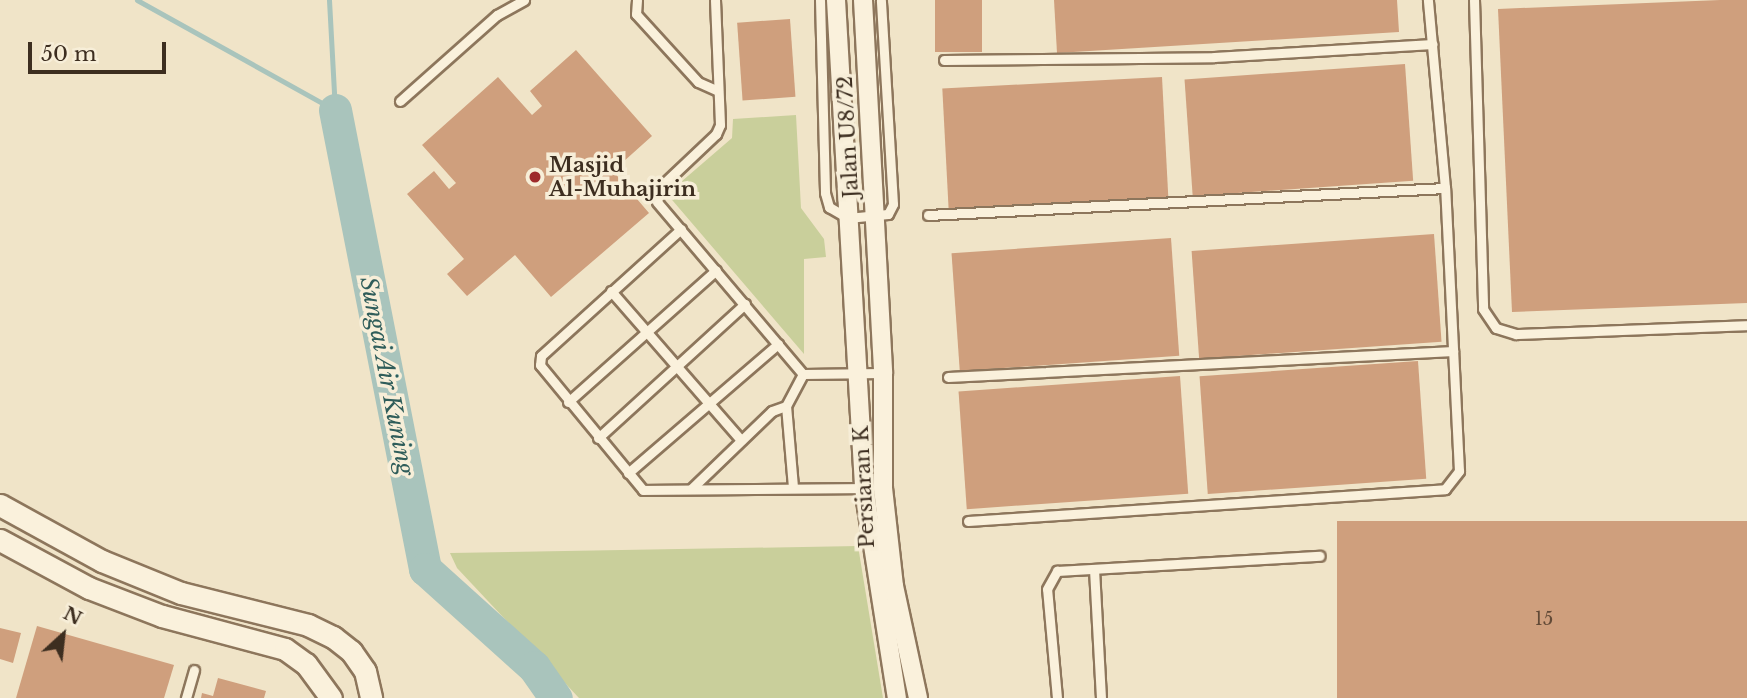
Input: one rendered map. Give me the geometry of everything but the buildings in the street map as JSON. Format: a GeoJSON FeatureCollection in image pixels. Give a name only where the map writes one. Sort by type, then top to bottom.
{"type":"FeatureCollection","features":[{"type":"Feature","properties":{"kind":"street","name":"Jalan U8/72"},"geometry":{"type":"LineString","coordinates":[[836,0],[851,271]]}},
{"type":"Feature","properties":{"kind":"street","name":"Jalan U8/72"},"geometry":{"type":"LineString","coordinates":[[863,0],[878,271]]}},
{"type":"Feature","properties":{"kind":"street","name":"Persiaran K"},"geometry":{"type":"LineString","coordinates":[[851,271],[864,488],[897,698]]}},
{"type":"Feature","properties":{"kind":"street","name":"Persiaran K"},"geometry":{"type":"LineString","coordinates":[[878,271],[883,373],[883,488],[894,586],[919,698]]}},
{"type":"Feature","properties":{"kind":"street"},"geometry":{"type":"LineString","coordinates":[[0,505],[102,561],[181,593],[296,622],[333,637],[351,651],[365,671],[371,698]]}},
{"type":"Feature","properties":{"kind":"street"},"geometry":{"type":"LineString","coordinates":[[0,540],[89,588],[162,615],[285,649],[306,664],[331,698]]}},
{"type":"Feature","properties":{"kind":"lane"},"geometry":{"type":"LineString","coordinates":[[400,101],[497,15],[524,0]]}},
{"type":"Feature","properties":{"kind":"lane"},"geometry":{"type":"LineString","coordinates":[[637,0],[636,14],[698,82],[718,90]]}},
{"type":"Feature","properties":{"kind":"lane"},"geometry":{"type":"LineString","coordinates":[[715,0],[720,125],[716,134],[655,197],[803,374]]}},
{"type":"Feature","properties":{"kind":"lane"},"geometry":{"type":"LineString","coordinates":[[820,0],[825,193],[829,207],[848,219],[876,218],[888,214],[893,204],[881,0]]}},
{"type":"Feature","properties":{"kind":"lane"},"geometry":{"type":"LineString","coordinates":[[968,521],[1445,489],[1459,471],[1445,188],[1428,0]]}},
{"type":"Feature","properties":{"kind":"lane"},"geometry":{"type":"LineString","coordinates":[[1474,0],[1483,309],[1496,328],[1516,334],[1747,325]]}},
{"type":"Feature","properties":{"kind":"lane"},"geometry":{"type":"LineString","coordinates":[[944,61],[1214,57],[1433,44]]}},
{"type":"Feature","properties":{"kind":"lane"},"geometry":{"type":"LineString","coordinates":[[928,215],[1445,188]]}},
{"type":"Feature","properties":{"kind":"lane"},"geometry":{"type":"LineString","coordinates":[[681,229],[538,360],[568,402],[643,491],[793,487],[883,488]]}},
{"type":"Feature","properties":{"kind":"lane"},"geometry":{"type":"LineString","coordinates":[[568,402],[716,270]]}},
{"type":"Feature","properties":{"kind":"lane"},"geometry":{"type":"LineString","coordinates":[[611,291],[741,440]]}},
{"type":"Feature","properties":{"kind":"lane"},"geometry":{"type":"LineString","coordinates":[[598,438],[745,304]]}},
{"type":"Feature","properties":{"kind":"lane"},"geometry":{"type":"LineString","coordinates":[[628,473],[778,344]]}},
{"type":"Feature","properties":{"kind":"lane"},"geometry":{"type":"LineString","coordinates":[[948,377],[1453,351]]}},
{"type":"Feature","properties":{"kind":"lane"},"geometry":{"type":"LineString","coordinates":[[803,374],[883,373]]}},
{"type":"Feature","properties":{"kind":"lane"},"geometry":{"type":"LineString","coordinates":[[793,487],[786,406],[803,374]]}},
{"type":"Feature","properties":{"kind":"lane"},"geometry":{"type":"LineString","coordinates":[[691,489],[772,411],[786,406]]}},
{"type":"Feature","properties":{"kind":"lane"},"geometry":{"type":"LineString","coordinates":[[1057,698],[1048,589],[1057,571],[1320,556]]}},
{"type":"Feature","properties":{"kind":"lane"},"geometry":{"type":"LineString","coordinates":[[1094,569],[1101,698]]}},
{"type":"Feature","properties":{"kind":"lane"},"geometry":{"type":"LineString","coordinates":[[186,698],[194,670]]}},
{"type":"Feature","properties":{"kind":"green space"},"geometry":{"type":"Polygon","coordinates":[[[796,115],[801,208],[824,239],[826,257],[804,259],[804,354],[667,194],[732,138],[733,119],[796,115]]]}},
{"type":"Feature","properties":{"kind":"green space"},"geometry":{"type":"Polygon","coordinates":[[[858,546],[883,698],[579,698],[457,568],[450,553],[858,546]]]}},
{"type":"Feature","properties":{"kind":"waterway"},"geometry":{"type":"LineString","coordinates":[[137,0],[335,110]]}},
{"type":"Feature","properties":{"kind":"waterway","name":"Sungai Air Kuning"},"geometry":{"type":"LineString","coordinates":[[329,0],[335,110]]}},
{"type":"Feature","properties":{"kind":"waterway","name":"Sungai Air Kuning"},"geometry":{"type":"LineString","coordinates":[[335,110],[425,569],[534,667],[556,698]]}},
{"type":"Feature","properties":{"kind":"place","name":"Masjid Al-Muhajirin"},"geometry":{"type":"Point","coordinates":[535,177]}}]}
